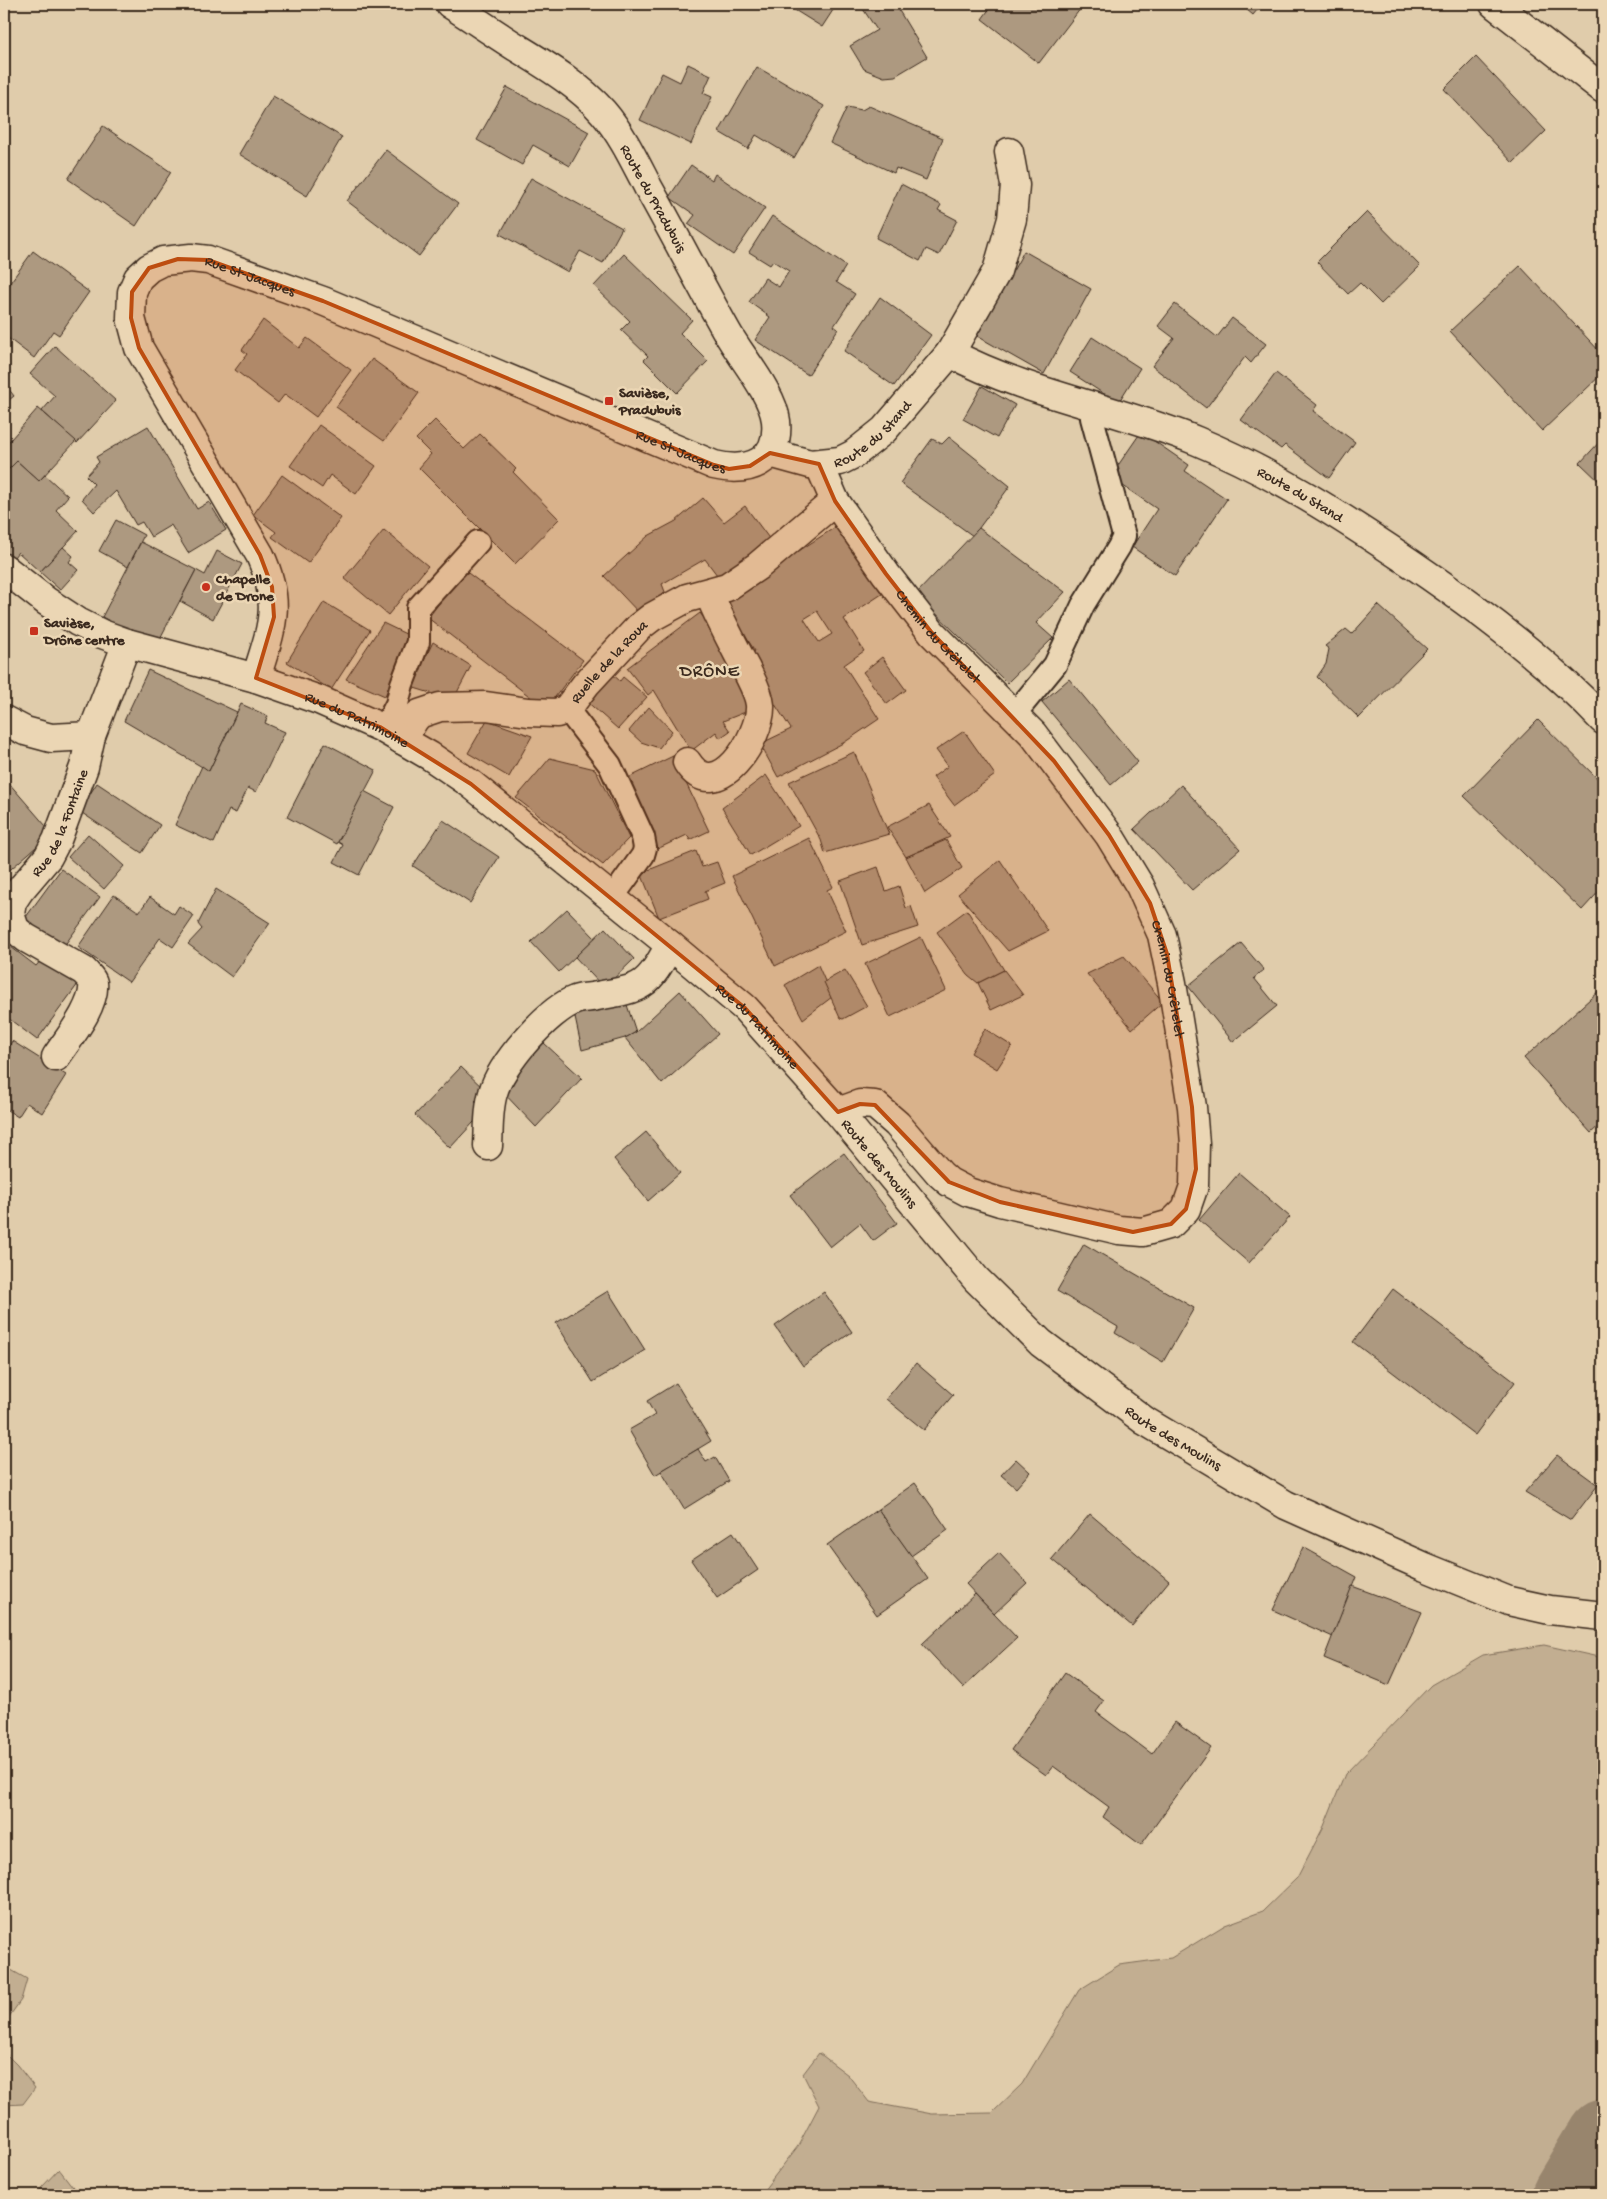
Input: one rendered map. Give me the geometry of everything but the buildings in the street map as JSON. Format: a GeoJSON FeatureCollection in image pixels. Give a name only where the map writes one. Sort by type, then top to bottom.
{"type":"FeatureCollection","features":[{"type":"Feature","properties":{"kind":"street","name":"Route du Pradubuis"},"geometry":{"type":"LineString","coordinates":[[450,4],[562,76],[604,113],[632,156],[736,349],[771,402],[776,420],[776,433],[770,453]]}},
{"type":"Feature","properties":{"kind":"street"},"geometry":{"type":"LineString","coordinates":[[1494,4],[1603,89]]}},
{"type":"Feature","properties":{"kind":"street","name":"Route du Stand"},"geometry":{"type":"LineString","coordinates":[[770,453],[799,462],[818,464],[840,460],[866,447],[884,430],[950,353],[997,271],[1012,219],[1015,185],[1009,152]]}},
{"type":"Feature","properties":{"kind":"street","name":"Rue St-Jacques"},"geometry":{"type":"LineString","coordinates":[[256,678],[274,617],[272,586],[267,571],[260,555],[139,348],[134,333],[131,318],[132,292],[143,272],[156,264],[178,259],[208,260],[323,301],[714,465],[729,469],[750,466],[760,462],[770,453]]}},
{"type":"Feature","properties":{"kind":"street","name":"Route du Stand"},"geometry":{"type":"LineString","coordinates":[[950,353],[1018,383],[1144,421],[1196,441],[1259,469],[1326,506],[1437,581],[1507,633],[1568,684],[1603,720]]}},
{"type":"Feature","properties":{"kind":"street","name":"Chemin du Crêtelet"},"geometry":{"type":"LineString","coordinates":[[818,464],[835,501],[886,574],[932,633],[1032,734],[1049,754],[1129,864],[1156,918],[1167,954],[1192,1108],[1196,1169],[1194,1186],[1186,1209],[1171,1224],[1152,1230],[1133,1232],[968,1192],[945,1178],[897,1124],[875,1105],[860,1104],[838,1112]]}},
{"type":"Feature","properties":{"kind":"street","name":"Ruelle de la Roua"},"geometry":{"type":"LineString","coordinates":[[393,735],[414,720],[419,714],[440,707],[486,706],[528,712],[557,713],[566,709],[592,677],[639,627],[652,617],[687,598],[727,587],[758,566],[835,501]]}},
{"type":"Feature","properties":{"kind":"street","name":"Rue du Patrimoine"},"geometry":{"type":"LineString","coordinates":[[4,568],[78,622],[128,643],[256,678],[319,700],[393,735],[471,784],[745,1008],[838,1112]]}},
{"type":"Feature","properties":{"kind":"street"},"geometry":{"type":"LineString","coordinates":[[686,762],[692,770],[706,776],[717,775],[727,770],[737,762],[756,732],[760,705],[754,687],[709,593]]}},
{"type":"Feature","properties":{"kind":"street","name":"Rue de la Fontaine"},"geometry":{"type":"LineString","coordinates":[[56,1057],[92,998],[93,984],[91,978],[84,971],[26,938],[15,929],[10,914],[12,902],[48,857],[57,840],[84,767],[91,736],[128,643]]}},
{"type":"Feature","properties":{"kind":"street"},"geometry":{"type":"LineString","coordinates":[[4,720],[25,731],[51,738],[91,736]]}},
{"type":"Feature","properties":{"kind":"street"},"geometry":{"type":"LineString","coordinates":[[488,1146],[492,1094],[505,1067],[519,1048],[561,1007],[576,999],[633,989],[643,984],[660,963],[670,945]]}},
{"type":"Feature","properties":{"kind":"street","name":"Route des Moulins"},"geometry":{"type":"LineString","coordinates":[[838,1112],[976,1279],[1041,1343],[1145,1421],[1286,1505],[1425,1567],[1510,1601],[1550,1610],[1603,1616]]}},
{"type":"Feature","properties":{"kind":"lane"},"geometry":{"type":"LineString","coordinates":[[1013,716],[1055,665],[1083,605],[1124,536],[1092,418],[1091,404]]}},
{"type":"Feature","properties":{"kind":"lane"},"geometry":{"type":"LineString","coordinates":[[393,735],[402,684],[418,642],[418,608],[478,542]]}},
{"type":"Feature","properties":{"kind":"lane"},"geometry":{"type":"LineString","coordinates":[[566,709],[610,765],[642,837],[645,848],[643,855],[612,898]]}},
{"type":"Feature","properties":{"kind":"highlighted area"},"geometry":{"type":"Polygon","coordinates":[[[178,259],[208,260],[323,301],[714,465],[729,469],[750,466],[770,453],[819,464],[835,501],[886,574],[932,633],[1054,761],[1109,835],[1150,903],[1167,954],[1192,1107],[1196,1169],[1186,1209],[1171,1224],[1133,1232],[1000,1202],[949,1182],[875,1105],[860,1104],[838,1112],[745,1008],[471,784],[380,727],[256,678],[274,617],[272,587],[260,555],[139,348],[131,318],[132,292],[149,268],[178,259]]]}},
{"type":"Feature","properties":{"kind":"shaded area"},"geometry":{"type":"Polygon","coordinates":[[[1544,1645],[1603,1658],[1603,2195],[760,2195],[798,2146],[819,2106],[803,2074],[819,2053],[848,2075],[869,2102],[932,2114],[992,2113],[1022,2084],[1079,1990],[1119,1965],[1171,1958],[1225,1925],[1263,1911],[1297,1878],[1324,1826],[1345,1774],[1431,1685],[1483,1655],[1544,1645]]]}},
{"type":"Feature","properties":{"kind":"shaded area"},"geometry":{"type":"Polygon","coordinates":[[[4,1966],[27,1979],[21,2000],[4,2024],[4,1966]]]}},
{"type":"Feature","properties":{"kind":"shaded area"},"geometry":{"type":"Polygon","coordinates":[[[4,2052],[35,2088],[23,2104],[4,2105],[4,2052]]]}},
{"type":"Feature","properties":{"kind":"shaded area"},"geometry":{"type":"Polygon","coordinates":[[[59,2169],[79,2195],[37,2195],[42,2187],[59,2169]]]}},
{"type":"Feature","properties":{"kind":"waterway"},"geometry":{"type":"LineString","coordinates":[[1567,2195],[1603,2135]]}},
{"type":"Feature","properties":{"kind":"place","name":"Savièse, Pradubuis"},"geometry":{"type":"Point","coordinates":[609,401]}},
{"type":"Feature","properties":{"kind":"place","name":"Chapelle de Drone"},"geometry":{"type":"Point","coordinates":[206,587]}},
{"type":"Feature","properties":{"kind":"place","name":"Savièse, Drône centre"},"geometry":{"type":"Point","coordinates":[34,631]}},
{"type":"Feature","properties":{"kind":"district","name":"DRÔNE"},"geometry":{"type":"Point","coordinates":[710,670]}}]}
